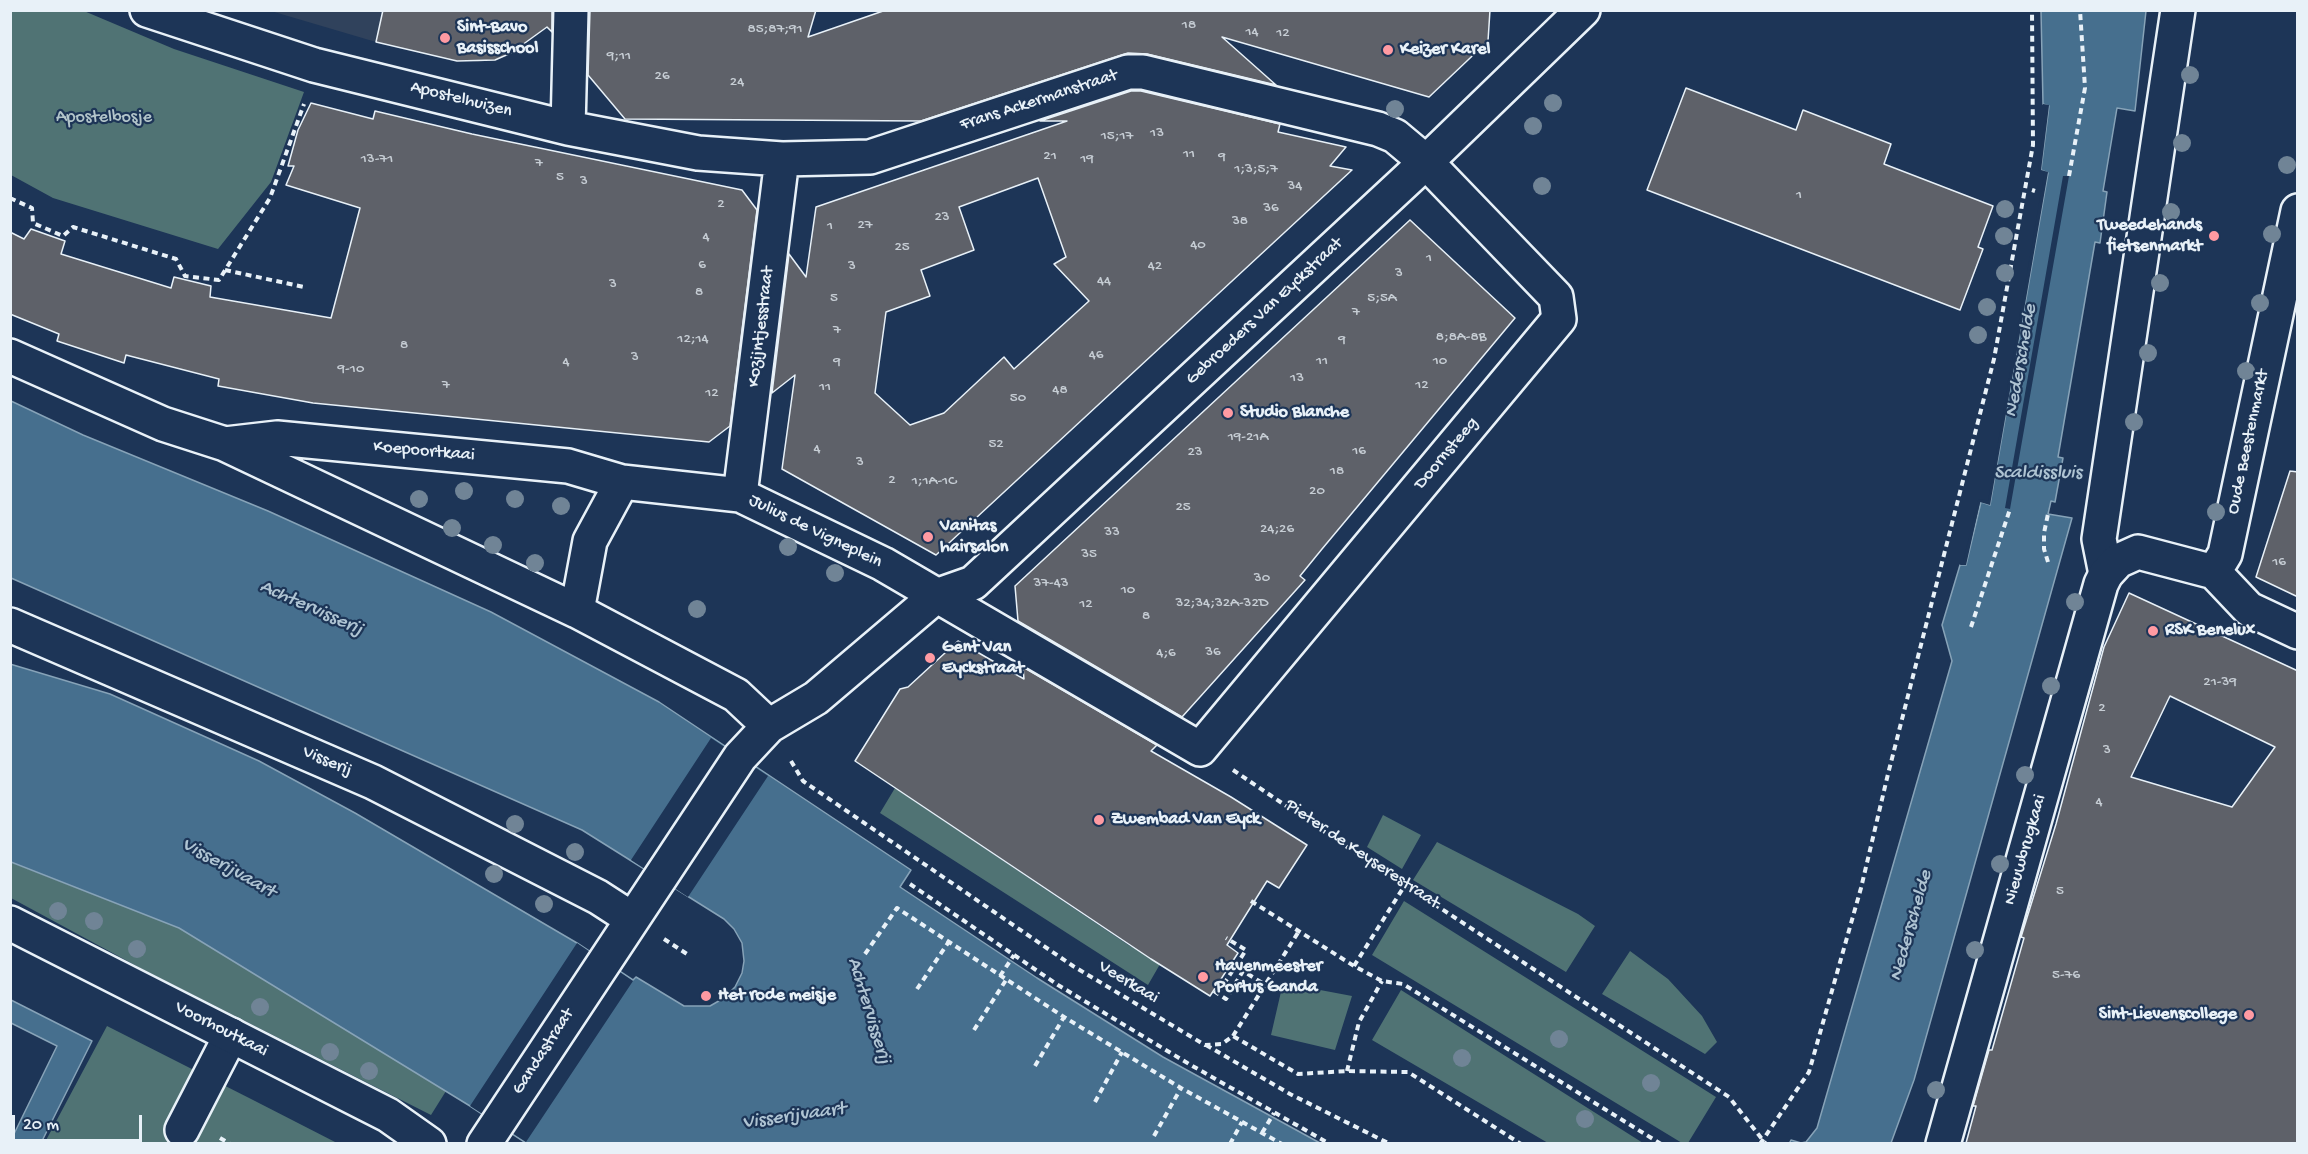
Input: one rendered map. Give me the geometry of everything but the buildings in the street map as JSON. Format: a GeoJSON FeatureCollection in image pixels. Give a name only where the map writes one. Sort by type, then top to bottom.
{"type":"FeatureCollection","features":[{"type":"Feature","properties":{"kind":"street","name":"Apostelhuizen"},"geometry":{"type":"LineString","coordinates":[[147,10],[314,65],[568,128],[698,153],[782,159]]}},
{"type":"Feature","properties":{"kind":"street"},"geometry":{"type":"LineString","coordinates":[[568,128],[571,10]]}},
{"type":"Feature","properties":{"kind":"street","name":"Gebroeders Van Eyckstraat"},"geometry":{"type":"LineString","coordinates":[[936,596],[973,584],[1426,162],[1583,10]]}},
{"type":"Feature","properties":{"kind":"street"},"geometry":{"type":"LineString","coordinates":[[2178,10],[2099,539],[2112,567],[2138,552],[2214,572],[2249,609],[2298,632]]}},
{"type":"Feature","properties":{"kind":"street","name":"Frans Ackermanstraat"},"geometry":{"type":"LineString","coordinates":[[782,159],[870,158],[1128,72],[1143,72],[1378,129],[1395,136],[1426,162]]}},
{"type":"Feature","properties":{"kind":"street","name":"Kozijntjesstraat"},"geometry":{"type":"LineString","coordinates":[[740,495],[782,159]]}},
{"type":"Feature","properties":{"kind":"street","name":"Doornsteeg"},"geometry":{"type":"LineString","coordinates":[[1200,749],[1559,319],[1556,297],[1426,162]]}},
{"type":"Feature","properties":{"kind":"street","name":"Oude Beestenmarkt"},"geometry":{"type":"LineString","coordinates":[[2214,572],[2225,554],[2288,306],[2298,211]]}},
{"type":"Feature","properties":{"kind":"street","name":"Koepoortkaai"},"geometry":{"type":"LineString","coordinates":[[10,356],[163,424],[225,444],[577,611]]}},
{"type":"Feature","properties":{"kind":"street","name":"Koepoortkaai"},"geometry":{"type":"LineString","coordinates":[[225,444],[277,438],[289,439],[568,466],[622,482]]}},
{"type":"Feature","properties":{"kind":"street"},"geometry":{"type":"LineString","coordinates":[[622,482],[590,541],[577,611],[736,695],[768,726]]}},
{"type":"Feature","properties":{"kind":"street","name":"Julius de Vigneplein"},"geometry":{"type":"LineString","coordinates":[[622,482],[740,495],[883,564],[936,596]]}},
{"type":"Feature","properties":{"kind":"street","name":"Nieuwbrugkaai"},"geometry":{"type":"LineString","coordinates":[[1943,1143],[2101,584],[2112,567]]}},
{"type":"Feature","properties":{"kind":"street"},"geometry":{"type":"LineString","coordinates":[[632,919],[740,757],[768,726],[816,698],[936,596],[1200,749]]}},
{"type":"Feature","properties":{"kind":"street","name":"Visserij"},"geometry":{"type":"LineString","coordinates":[[10,625],[373,782],[598,897],[632,919]]}},
{"type":"Feature","properties":{"kind":"street","name":"Gandastraat"},"geometry":{"type":"LineString","coordinates":[[490,1134],[632,919]]}},
{"type":"Feature","properties":{"kind":"street","name":"Voorhoutkaai"},"geometry":{"type":"LineString","coordinates":[[10,923],[388,1115],[429,1143]]}},
{"type":"Feature","properties":{"kind":"street"},"geometry":{"type":"LineString","coordinates":[[183,1130],[231,1035]]}},
{"type":"Feature","properties":{"kind":"path"},"geometry":{"type":"LineString","coordinates":[[1763,1142],[1809,1072],[1861,888],[1994,359],[2032,145],[2032,10]]}},
{"type":"Feature","properties":{"kind":"path"},"geometry":{"type":"LineString","coordinates":[[2068,176],[2085,88],[2080,10]]}},
{"type":"Feature","properties":{"kind":"path"},"geometry":{"type":"LineString","coordinates":[[10,198],[32,208],[33,224],[63,236],[73,227],[176,259],[185,276],[219,280],[270,198],[299,123],[314,65]]}},
{"type":"Feature","properties":{"kind":"path"},"geometry":{"type":"LineString","coordinates":[[225,270],[304,287]]}},
{"type":"Feature","properties":{"kind":"path"},"geometry":{"type":"LineString","coordinates":[[1971,627],[2010,509]]}},
{"type":"Feature","properties":{"kind":"path"},"geometry":{"type":"LineString","coordinates":[[2048,514],[2044,541],[2048,562]]}},
{"type":"Feature","properties":{"kind":"path","name":"Veerkaai"},"geometry":{"type":"LineString","coordinates":[[768,726],[803,781],[1073,966],[1290,1094],[1390,1143]]}},
{"type":"Feature","properties":{"kind":"path","name":"Pieter de Keyserestraat"},"geometry":{"type":"LineString","coordinates":[[1200,749],[1729,1097],[1763,1142]]}},
{"type":"Feature","properties":{"kind":"path"},"geometry":{"type":"LineString","coordinates":[[910,884],[1098,1009],[1274,1113],[1330,1143]]}},
{"type":"Feature","properties":{"kind":"path"},"geometry":{"type":"LineString","coordinates":[[1354,966],[1405,885]]}},
{"type":"Feature","properties":{"kind":"path"},"geometry":{"type":"LineString","coordinates":[[1251,900],[1354,966],[1382,981],[1403,984],[1661,1143]]}},
{"type":"Feature","properties":{"kind":"path"},"geometry":{"type":"LineString","coordinates":[[865,954],[897,908],[1122,1053],[1180,1088],[1282,1143]]}},
{"type":"Feature","properties":{"kind":"path"},"geometry":{"type":"LineString","coordinates":[[1205,1045],[1222,1044],[1233,1036],[1299,931]]}},
{"type":"Feature","properties":{"kind":"path"},"geometry":{"type":"LineString","coordinates":[[1227,938],[1246,950],[1216,992],[1226,999],[1243,971],[1264,984]]}},
{"type":"Feature","properties":{"kind":"path"},"geometry":{"type":"LineString","coordinates":[[917,989],[948,943]]}},
{"type":"Feature","properties":{"kind":"path"},"geometry":{"type":"LineString","coordinates":[[1000,976],[1014,955]]}},
{"type":"Feature","properties":{"kind":"path"},"geometry":{"type":"LineString","coordinates":[[975,1030],[1006,980]]}},
{"type":"Feature","properties":{"kind":"path"},"geometry":{"type":"LineString","coordinates":[[1347,1071],[1359,1022],[1382,981]]}},
{"type":"Feature","properties":{"kind":"path"},"geometry":{"type":"LineString","coordinates":[[1035,1066],[1064,1017]]}},
{"type":"Feature","properties":{"kind":"path"},"geometry":{"type":"LineString","coordinates":[[1233,1036],[1298,1074],[1347,1071],[1408,1072],[1521,1143]]}},
{"type":"Feature","properties":{"kind":"path"},"geometry":{"type":"LineString","coordinates":[[1095,1102],[1122,1053]]}},
{"type":"Feature","properties":{"kind":"path"},"geometry":{"type":"LineString","coordinates":[[1154,1136],[1180,1088]]}},
{"type":"Feature","properties":{"kind":"path"},"geometry":{"type":"LineString","coordinates":[[1262,1133],[1274,1113]]}},
{"type":"Feature","properties":{"kind":"path"},"geometry":{"type":"LineString","coordinates":[[1230,1143],[1242,1122]]}},
{"type":"Feature","properties":{"kind":"shaded area","name":"Sint-Bavo Basisschool"},"geometry":{"type":"Polygon","coordinates":[[[271,11],[542,11],[531,35],[522,45],[501,58],[478,62],[444,56],[443,58],[376,42],[271,11]]]}},
{"type":"Feature","properties":{"kind":"green space","name":"Apostelbosje"},"geometry":{"type":"Polygon","coordinates":[[[10,11],[84,11],[174,49],[304,92],[271,182],[218,249],[53,198],[11,175],[10,11]]]}},
{"type":"Feature","properties":{"kind":"green space"},"geometry":{"type":"Polygon","coordinates":[[[895,788],[1130,946],[1163,959],[1148,985],[880,813],[895,788]]]}},
{"type":"Feature","properties":{"kind":"green space"},"geometry":{"type":"Polygon","coordinates":[[[1383,815],[1421,835],[1402,869],[1367,847],[1383,815]]]}},
{"type":"Feature","properties":{"kind":"green space"},"geometry":{"type":"Polygon","coordinates":[[[1437,842],[1578,914],[1595,926],[1566,972],[1413,880],[1437,842]]]}},
{"type":"Feature","properties":{"kind":"green space"},"geometry":{"type":"Polygon","coordinates":[[[10,862],[179,928],[446,1091],[431,1115],[144,970],[11,898],[10,862]]]}},
{"type":"Feature","properties":{"kind":"green space"},"geometry":{"type":"Polygon","coordinates":[[[1404,901],[1716,1097],[1688,1143],[1682,1143],[1372,955],[1404,901]]]}},
{"type":"Feature","properties":{"kind":"green space"},"geometry":{"type":"Polygon","coordinates":[[[1630,951],[1668,979],[1702,1016],[1717,1042],[1705,1054],[1602,994],[1630,951]]]}},
{"type":"Feature","properties":{"kind":"green space"},"geometry":{"type":"Polygon","coordinates":[[[1283,983],[1352,996],[1335,1050],[1271,1035],[1283,983]]]}},
{"type":"Feature","properties":{"kind":"green space"},"geometry":{"type":"Polygon","coordinates":[[[1401,990],[1643,1143],[1548,1143],[1372,1040],[1401,990]]]}},
{"type":"Feature","properties":{"kind":"green space"},"geometry":{"type":"Polygon","coordinates":[[[107,1026],[255,1101],[337,1143],[44,1144],[107,1026]]]}},
{"type":"Feature","properties":{"kind":"water"},"geometry":{"type":"Polygon","coordinates":[[[2041,11],[2146,11],[2135,111],[2117,108],[2103,191],[2107,192],[2100,243],[2095,242],[2058,457],[2063,458],[2055,502],[2051,501],[2048,514],[2072,518],[1914,1080],[1891,1143],[1789,1144],[1791,1140],[1806,1142],[1817,1128],[1952,661],[1942,625],[1960,565],[1966,565],[1981,502],[1990,505],[2048,173],[2041,170],[2049,106],[2043,104],[2041,11]]]}},
{"type":"Feature","properties":{"kind":"water"},"geometry":{"type":"Polygon","coordinates":[[[11,401],[83,435],[268,511],[491,612],[659,702],[911,870],[900,887],[1037,978],[1163,1057],[1320,1143],[526,1143],[470,1106],[179,928],[11,862],[10,664],[110,694],[259,761],[355,813],[577,943],[633,980],[636,977],[684,1006],[710,1006],[724,998],[735,987],[742,973],[744,961],[742,943],[734,929],[724,919],[582,830],[11,578],[11,401]]]}},
{"type":"Feature","properties":{"kind":"water"},"geometry":{"type":"Polygon","coordinates":[[[11,1000],[92,1041],[41,1143],[11,1143],[11,1140],[57,1046],[11,1023],[11,1000]]]}},
{"type":"Feature","properties":{"kind":"pier"},"geometry":{"type":"Polygon","coordinates":[[[2043,104],[2049,105],[2041,170],[2048,172],[1990,505],[1980,502],[1966,565],[1960,565],[1963,562],[1978,500],[1988,501],[2044,174],[2038,170],[2046,107],[2043,107],[2043,104]]]}},
{"type":"Feature","properties":{"kind":"pier"},"geometry":{"type":"Polygon","coordinates":[[[2063,176],[2069,176],[2010,509],[2005,508],[2063,176]]]}},
{"type":"Feature","properties":{"kind":"pier"},"geometry":{"type":"Polygon","coordinates":[[[711,738],[768,776],[688,897],[631,860],[711,738]]]}},
{"type":"Feature","properties":{"kind":"pier"},"geometry":{"type":"Polygon","coordinates":[[[577,943],[633,981],[526,1142],[470,1106],[577,943]]]}},
{"type":"Feature","properties":{"kind":"place","name":"Sint-Bavo Basisschool"},"geometry":{"type":"Point","coordinates":[445,38]}},
{"type":"Feature","properties":{"kind":"place","name":"Keizer Karel"},"geometry":{"type":"Point","coordinates":[1388,50]}},
{"type":"Feature","properties":{"kind":"place","name":"Tweedehands fietsenmarkt"},"geometry":{"type":"Point","coordinates":[2214,236]}},
{"type":"Feature","properties":{"kind":"place","name":"Studio Blanche"},"geometry":{"type":"Point","coordinates":[1228,413]}},
{"type":"Feature","properties":{"kind":"place","name":"Vanitas hairsalon"},"geometry":{"type":"Point","coordinates":[928,537]}},
{"type":"Feature","properties":{"kind":"place","name":"RSK Benelux"},"geometry":{"type":"Point","coordinates":[2153,631]}},
{"type":"Feature","properties":{"kind":"place","name":"Gent Van Eyckstraat"},"geometry":{"type":"Point","coordinates":[930,658]}},
{"type":"Feature","properties":{"kind":"place","name":"Zwembad Van Eyck"},"geometry":{"type":"Point","coordinates":[1099,820]}},
{"type":"Feature","properties":{"kind":"place","name":"Havenmeester Portus Ganda"},"geometry":{"type":"Point","coordinates":[1203,977]}},
{"type":"Feature","properties":{"kind":"place","name":"Het rode meisje"},"geometry":{"type":"Point","coordinates":[706,996]}},
{"type":"Feature","properties":{"kind":"place","name":"Sint-Lievenscollege"},"geometry":{"type":"Point","coordinates":[2249,1015]}},
{"type":"Feature","properties":{"kind":"water label","name":"Nederschelde"},"geometry":{"type":"Point","coordinates":[2022,361]}},
{"type":"Feature","properties":{"kind":"water label","name":"Scaldissluis"},"geometry":{"type":"Point","coordinates":[2038,474]}},
{"type":"Feature","properties":{"kind":"water label","name":"Achtervisserij"},"geometry":{"type":"Point","coordinates":[311,609]}},
{"type":"Feature","properties":{"kind":"water label","name":"Visserijvaart"},"geometry":{"type":"Point","coordinates":[228,869]}},
{"type":"Feature","properties":{"kind":"water label","name":"Nederschelde"},"geometry":{"type":"Point","coordinates":[1912,926]}},
{"type":"Feature","properties":{"kind":"water label","name":"Achtervisserij"},"geometry":{"type":"Point","coordinates":[868,1011]}},
{"type":"Feature","properties":{"kind":"water label","name":"Visserijvaart"},"geometry":{"type":"Point","coordinates":[794,1117]}}]}
